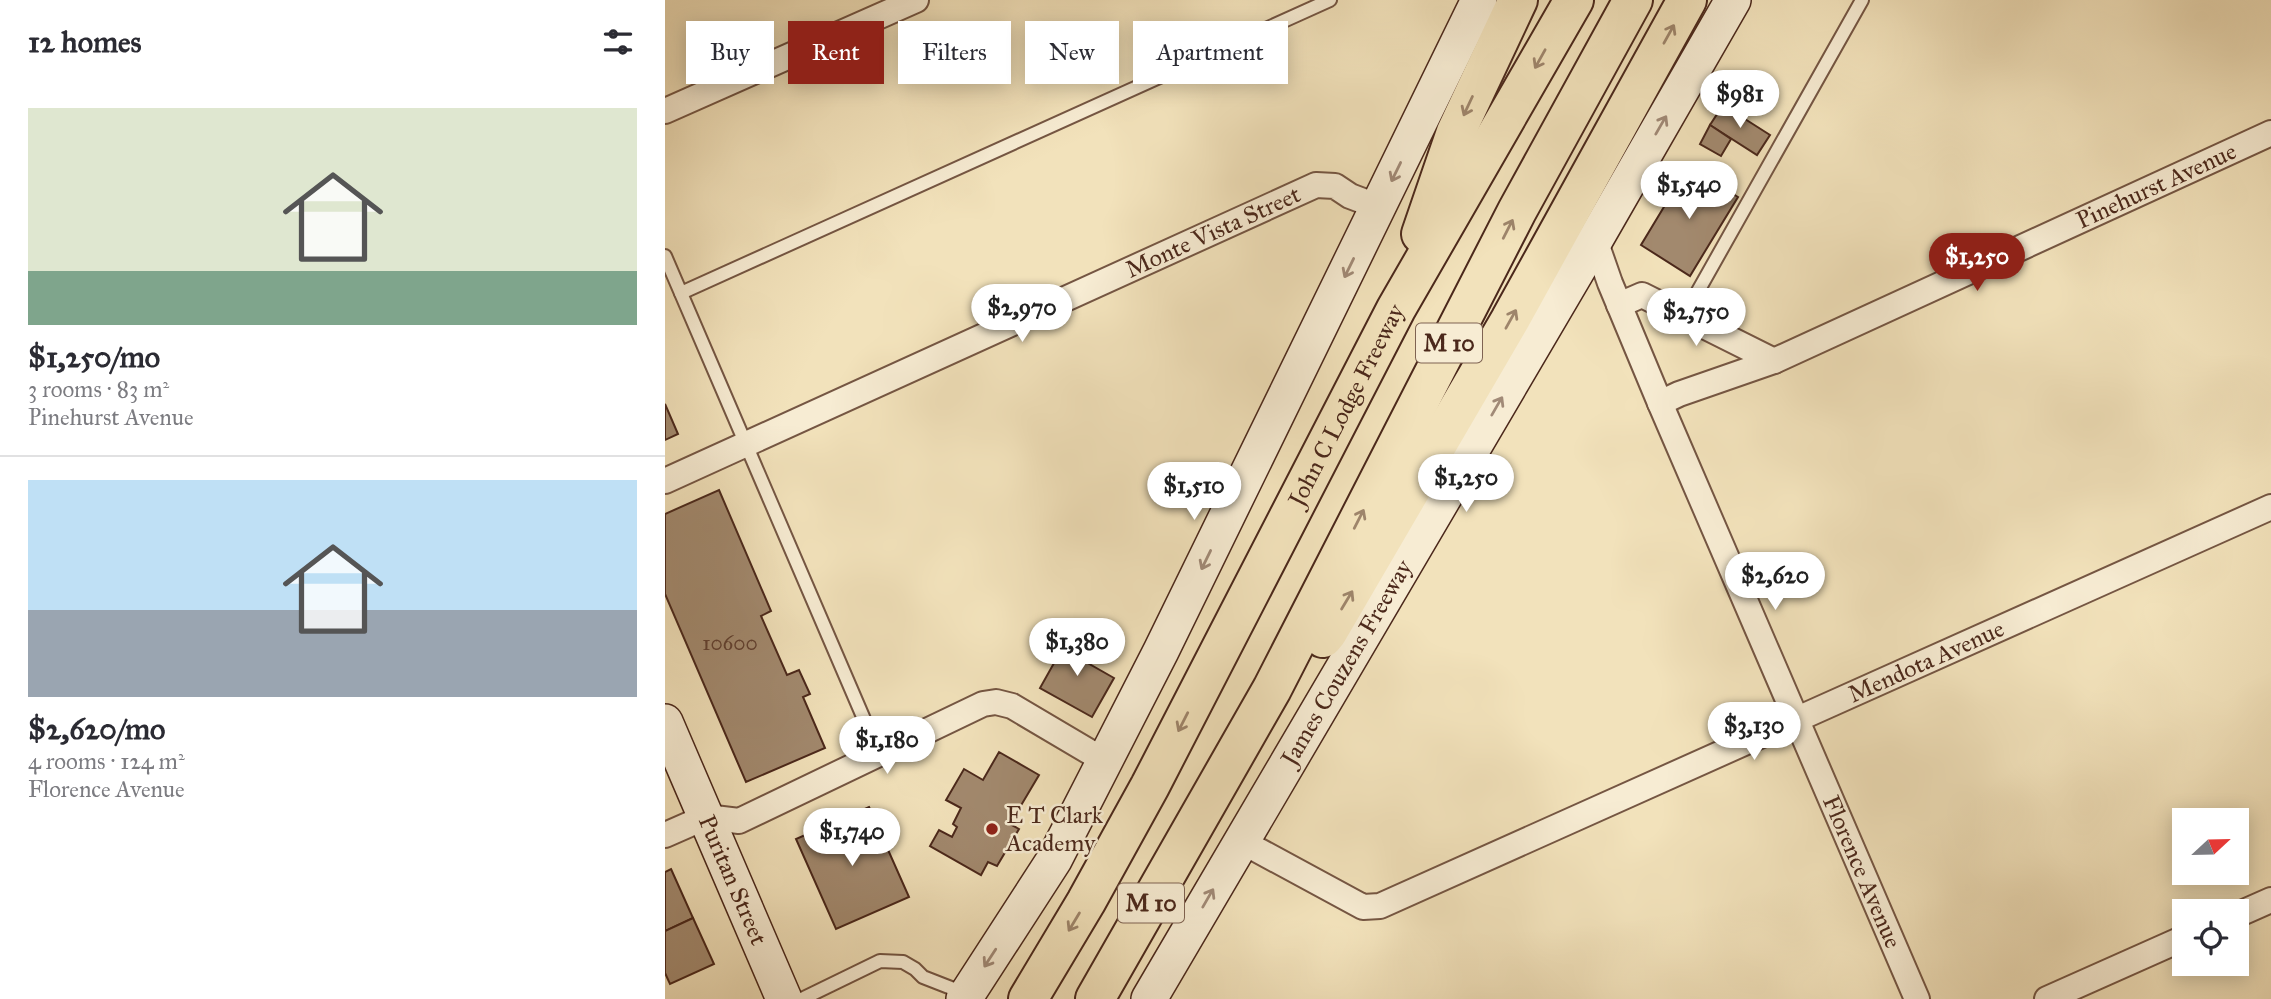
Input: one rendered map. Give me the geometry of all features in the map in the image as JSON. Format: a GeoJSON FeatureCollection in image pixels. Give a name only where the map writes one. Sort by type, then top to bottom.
{"type":"FeatureCollection","features":[{"type":"Feature","properties":{"kind":"highway"},"geometry":{"type":"LineString","coordinates":[[1396,309],[1456,132],[1517,0]]}},
{"type":"Feature","properties":{"kind":"highway","name":"John C Lodge Freeway"},"geometry":{"type":"LineString","coordinates":[[1028,999],[1086,902],[1150,786],[1396,309],[1574,0]]}},
{"type":"Feature","properties":{"kind":"highway","name":"M 10"},"geometry":{"type":"LineString","coordinates":[[1095,999],[1272,689],[1517,211],[1633,0]]}},
{"type":"Feature","properties":{"kind":"highway"},"geometry":{"type":"LineString","coordinates":[[1272,689],[1328,632],[1497,344],[1687,0]]}},
{"type":"Feature","properties":{"kind":"main road"},"geometry":{"type":"LineString","coordinates":[[966,997],[1054,860],[1105,761],[1479,0]]}},
{"type":"Feature","properties":{"kind":"main road","name":"James Couzens Freeway"},"geometry":{"type":"LineString","coordinates":[[1149,999],[1733,0]]}},
{"type":"Feature","properties":{"kind":"main road","name":"Puritan Street"},"geometry":{"type":"LineString","coordinates":[[665,722],[784,999]]}},
{"type":"Feature","properties":{"kind":"street"},"geometry":{"type":"LineString","coordinates":[[665,111],[916,0]]}},
{"type":"Feature","properties":{"kind":"street","name":"Pinehurst Avenue"},"geometry":{"type":"LineString","coordinates":[[1660,403],[1773,361],[2271,133]]}},
{"type":"Feature","properties":{"kind":"street","name":"Monte Vista Street"},"geometry":{"type":"LineString","coordinates":[[665,481],[1316,185],[1335,186],[1350,196],[1379,206]]}},
{"type":"Feature","properties":{"kind":"street","name":"Florence Avenue"},"geometry":{"type":"LineString","coordinates":[[1595,240],[1660,403],[1917,999]]}},
{"type":"Feature","properties":{"kind":"street"},"geometry":{"type":"LineString","coordinates":[[1619,305],[1642,295],[1773,361]]}},
{"type":"Feature","properties":{"kind":"street","name":"Mendota Avenue"},"geometry":{"type":"LineString","coordinates":[[1241,841],[1363,907],[1371,908],[2271,507]]}},
{"type":"Feature","properties":{"kind":"street"},"geometry":{"type":"LineString","coordinates":[[665,835],[706,817],[739,821],[983,704],[996,702],[1011,706],[1105,761]]}},
{"type":"Feature","properties":{"kind":"street"},"geometry":{"type":"LineString","coordinates":[[2249,910],[2271,900]]}},
{"type":"Feature","properties":{"kind":"street"},"geometry":{"type":"LineString","coordinates":[[2047,999],[2172,943]]}},
{"type":"Feature","properties":{"kind":"lane"},"geometry":{"type":"LineString","coordinates":[[681,293],[1330,0]]}},
{"type":"Feature","properties":{"kind":"lane"},"geometry":{"type":"LineString","coordinates":[[1683,316],[1862,0]]}},
{"type":"Feature","properties":{"kind":"lane"},"geometry":{"type":"LineString","coordinates":[[665,256],[879,754]]}},
{"type":"Feature","properties":{"kind":"lane"},"geometry":{"type":"LineString","coordinates":[[802,999],[880,961],[903,962],[923,978],[966,997]]}},
{"type":"Feature","properties":{"kind":"building"},"geometry":{"type":"Polygon","coordinates":[[[1723,105],[1770,135],[1757,155],[1710,125],[1723,105]]]}},
{"type":"Feature","properties":{"kind":"building"},"geometry":{"type":"Polygon","coordinates":[[[1710,125],[1731,139],[1721,156],[1700,144],[1710,125]]]}},
{"type":"Feature","properties":{"kind":"building"},"geometry":{"type":"Polygon","coordinates":[[[1688,167],[1738,197],[1690,276],[1641,245],[1688,167]]]}},
{"type":"Feature","properties":{"kind":"building"},"geometry":{"type":"Polygon","coordinates":[[[665,404],[678,434],[665,440],[665,404]]]}},
{"type":"Feature","properties":{"kind":"building"},"geometry":{"type":"Polygon","coordinates":[[[719,490],[771,611],[761,616],[787,675],[799,670],[810,694],[803,697],[825,748],[746,782],[665,594],[665,514],[719,490]]]}},
{"type":"Feature","properties":{"kind":"building"},"geometry":{"type":"Polygon","coordinates":[[[1072,631],[1088,641],[1079,658],[1114,678],[1092,717],[1040,688],[1072,631]]]}},
{"type":"Feature","properties":{"kind":"building"},"geometry":{"type":"Polygon","coordinates":[[[999,752],[1039,775],[1010,824],[1019,829],[997,866],[988,862],[981,875],[930,846],[939,830],[952,837],[957,827],[953,824],[961,808],[946,800],[964,769],[983,780],[999,752]]]}},
{"type":"Feature","properties":{"kind":"building"},"geometry":{"type":"Polygon","coordinates":[[[869,807],[909,897],[836,929],[796,839],[869,807]]]}},
{"type":"Feature","properties":{"kind":"building"},"geometry":{"type":"Polygon","coordinates":[[[671,869],[693,918],[665,931],[665,872],[671,869]]]}},
{"type":"Feature","properties":{"kind":"building"},"geometry":{"type":"Polygon","coordinates":[[[693,918],[714,964],[670,984],[665,973],[665,931],[693,918]]]}},
{"type":"Feature","properties":{"kind":"place","name":"E T Clark Academy"},"geometry":{"type":"Point","coordinates":[992,829]}}]}
